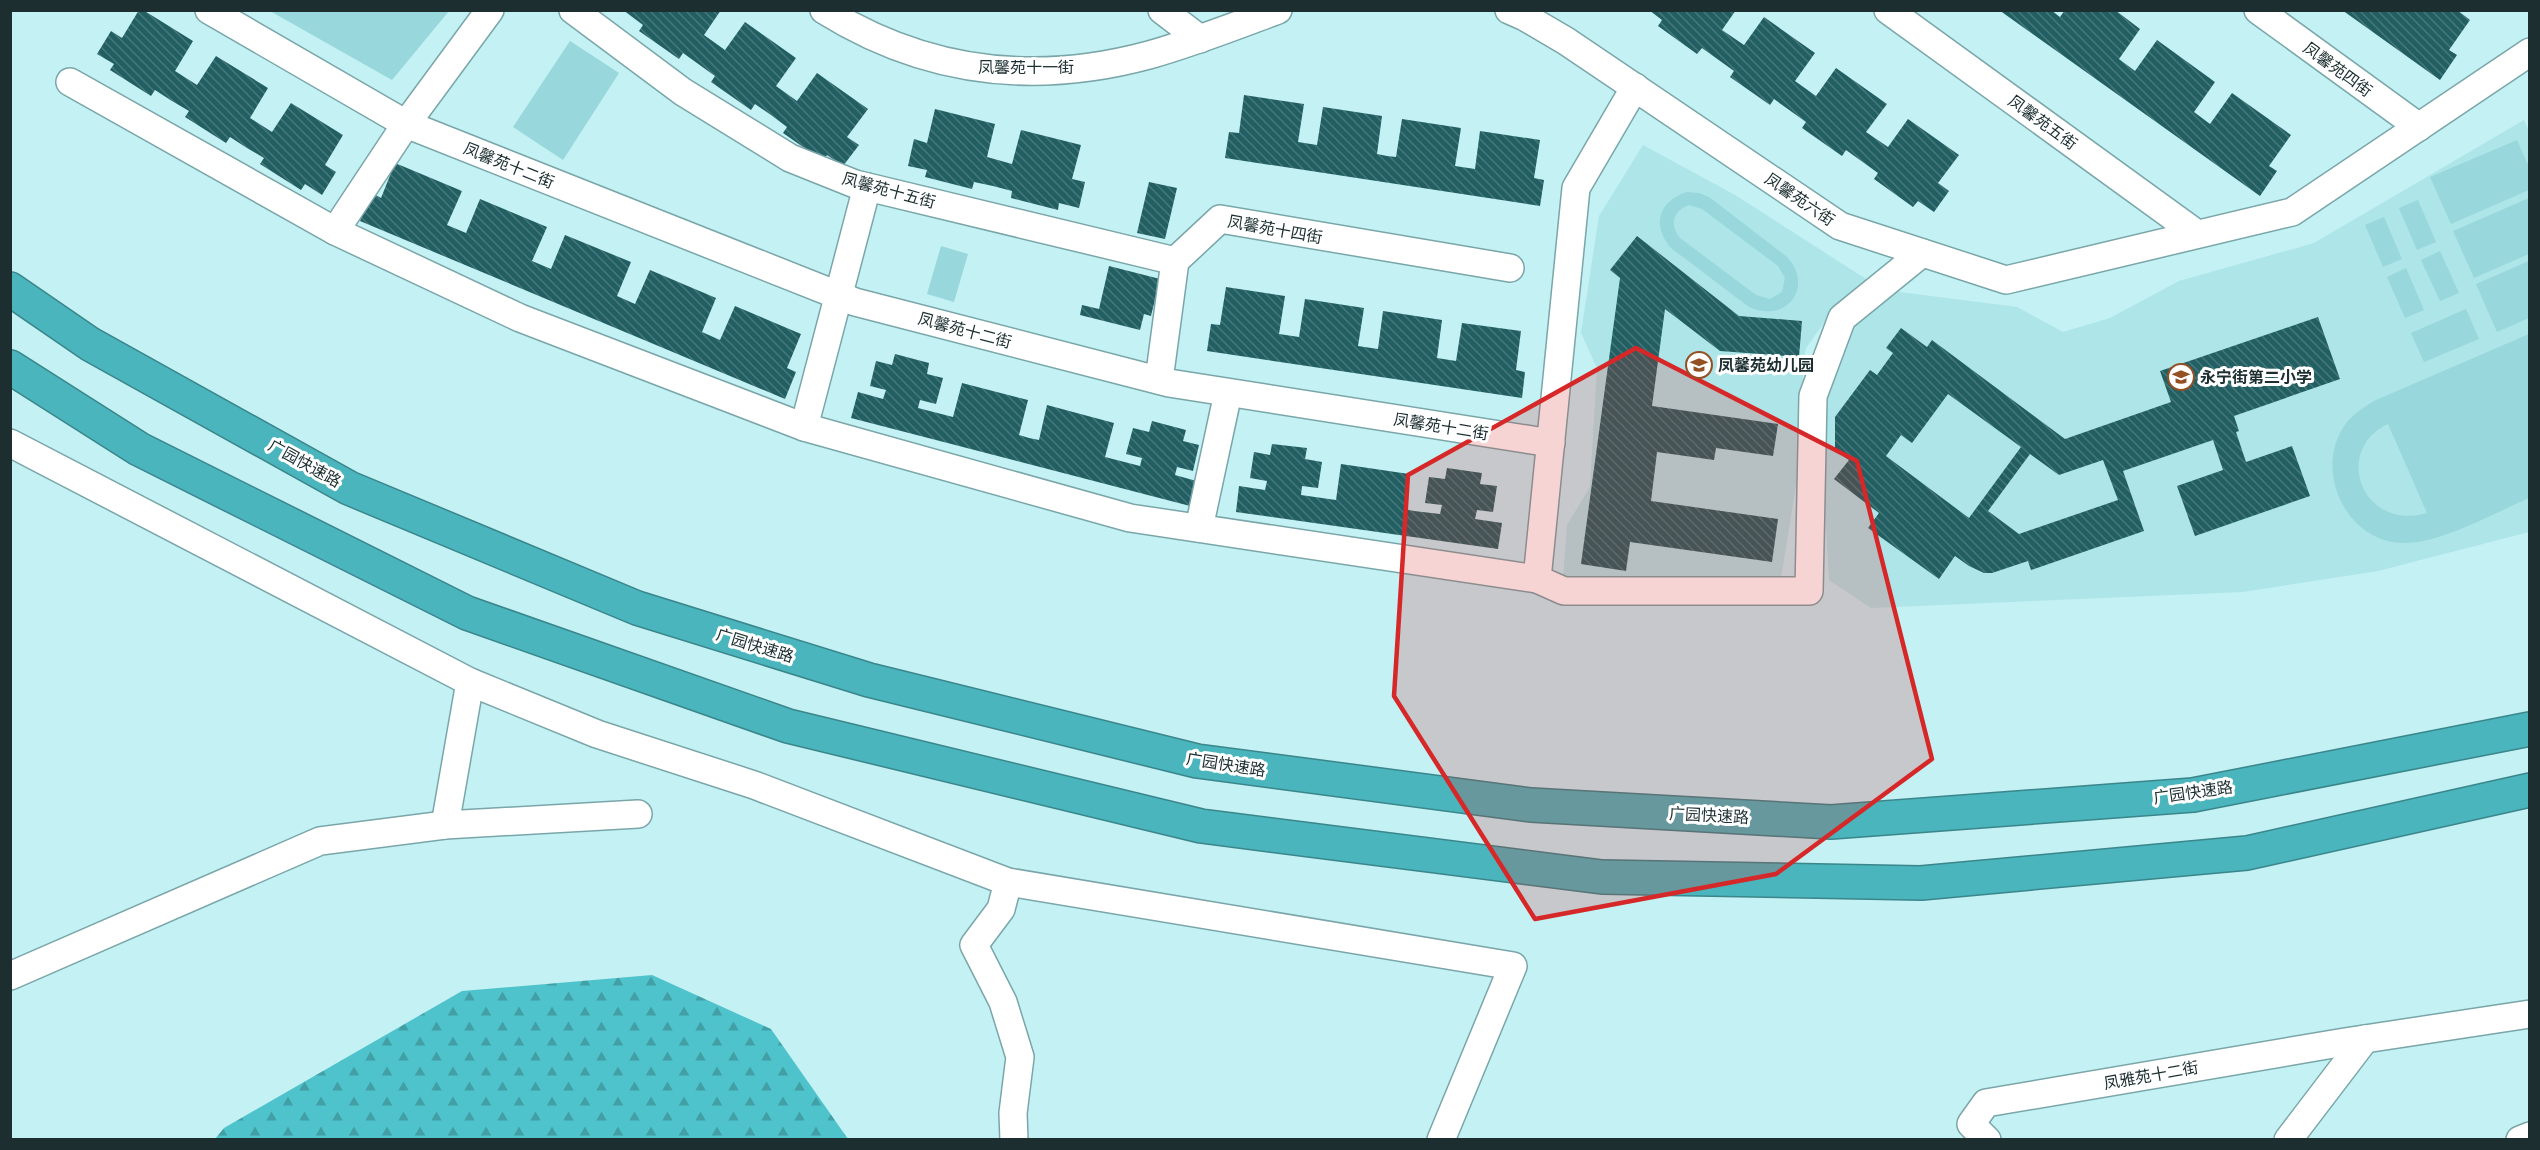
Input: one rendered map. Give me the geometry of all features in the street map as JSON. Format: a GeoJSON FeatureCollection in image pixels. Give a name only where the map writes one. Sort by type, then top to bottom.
{"type":"FeatureCollection","features":[{"type":"Feature","properties":{"kind":"highway","name":"广园快速路"},"geometry":{"type":"LineString","coordinates":[[10,289],[90,344],[349,488],[637,608],[869,680],[1197,761],[1531,805],[1831,822],[2193,795],[2528,729]]}},
{"type":"Feature","properties":{"kind":"highway"},"geometry":{"type":"LineString","coordinates":[[10,369],[139,449],[478,617],[788,726],[1201,826],[1602,877],[1921,883],[2247,853],[2528,791]]}},
{"type":"Feature","properties":{"kind":"street","name":"凤馨苑十二街"},"geometry":{"type":"LineString","coordinates":[[209,10],[406,124],[839,296],[1159,381],[1551,442]]}},
{"type":"Feature","properties":{"kind":"street"},"geometry":{"type":"LineString","coordinates":[[335,231],[406,124],[490,10]]}},
{"type":"Feature","properties":{"kind":"street","name":"凤馨苑十五街"},"geometry":{"type":"LineString","coordinates":[[573,10],[683,92],[790,158],[855,184],[1175,261]]}},
{"type":"Feature","properties":{"kind":"street","name":"凤馨苑十一街"},"geometry":{"type":"LineString","coordinates":[[824,10],[856,30],[899,49],[944,63],[991,70],[1038,70],[1093,66],[1147,55],[1200,39]]}},
{"type":"Feature","properties":{"kind":"street"},"geometry":{"type":"LineString","coordinates":[[1162,10],[1200,39],[1278,10]]}},
{"type":"Feature","properties":{"kind":"street","name":"凤馨苑六街"},"geometry":{"type":"LineString","coordinates":[[1509,10],[1566,41],[1840,226],[2006,280],[2292,212],[2529,52]]}},
{"type":"Feature","properties":{"kind":"street","name":"凤馨苑五街"},"geometry":{"type":"LineString","coordinates":[[1888,10],[2197,234]]}},
{"type":"Feature","properties":{"kind":"street","name":"凤馨苑四街"},"geometry":{"type":"LineString","coordinates":[[2258,10],[2419,128]]}},
{"type":"Feature","properties":{"kind":"street"},"geometry":{"type":"LineString","coordinates":[[70,82],[335,231],[520,318],[804,427],[1130,518],[1537,579],[1564,591],[1809,591],[1813,396],[1842,318],[1922,253]]}},
{"type":"Feature","properties":{"kind":"street"},"geometry":{"type":"LineString","coordinates":[[1537,579],[1576,188],[1635,87]]}},
{"type":"Feature","properties":{"kind":"street"},"geometry":{"type":"LineString","coordinates":[[804,427],[867,187]]}},
{"type":"Feature","properties":{"kind":"street","name":"凤馨苑十四街"},"geometry":{"type":"LineString","coordinates":[[1175,261],[1220,219],[1510,268]]}},
{"type":"Feature","properties":{"kind":"street"},"geometry":{"type":"LineString","coordinates":[[1159,381],[1175,261]]}},
{"type":"Feature","properties":{"kind":"street"},"geometry":{"type":"LineString","coordinates":[[1199,528],[1228,393]]}},
{"type":"Feature","properties":{"kind":"street"},"geometry":{"type":"LineString","coordinates":[[10,443],[470,682],[597,734],[754,785],[1008,882],[1513,966],[1441,1140]]}},
{"type":"Feature","properties":{"kind":"street"},"geometry":{"type":"LineString","coordinates":[[445,825],[470,682]]}},
{"type":"Feature","properties":{"kind":"street"},"geometry":{"type":"LineString","coordinates":[[10,976],[320,841],[445,825],[638,814]]}},
{"type":"Feature","properties":{"kind":"street"},"geometry":{"type":"LineString","coordinates":[[1008,882],[1001,909],[974,945],[1003,1002],[1020,1057],[1013,1113],[1014,1140]]}},
{"type":"Feature","properties":{"kind":"street","name":"凤雅苑十二街"},"geometry":{"type":"LineString","coordinates":[[1987,1140],[1971,1124],[1986,1104],[2364,1039],[2528,1020]]}},
{"type":"Feature","properties":{"kind":"street"},"geometry":{"type":"LineString","coordinates":[[2288,1140],[2364,1039]]}},
{"type":"Feature","properties":{"kind":"street"},"geometry":{"type":"LineString","coordinates":[[2520,1140],[2529,1136]]}},
{"type":"Feature","properties":{"kind":"highlighted area"},"geometry":{"type":"Polygon","coordinates":[[[1636,348],[1857,461],[1932,759],[1776,874],[1535,919],[1394,696],[1408,475],[1636,348]]]}},
{"type":"Feature","properties":{"kind":"shaded area"},"geometry":{"type":"Polygon","coordinates":[[[270,11],[449,11],[392,80],[270,11]]]}},
{"type":"Feature","properties":{"kind":"shaded area"},"geometry":{"type":"Polygon","coordinates":[[[570,41],[619,73],[563,160],[513,127],[570,41]]]}},
{"type":"Feature","properties":{"kind":"shaded area","name":"永宁街第二小学"},"geometry":{"type":"Polygon","coordinates":[[[2524,120],[2529,131],[2529,532],[2378,571],[2243,592],[1871,608],[1829,580],[1820,418],[1844,336],[1892,291],[2017,307],[2063,332],[2110,318],[2179,281],[2314,243],[2524,120]]]}},
{"type":"Feature","properties":{"kind":"shaded area"},"geometry":{"type":"Polygon","coordinates":[[[2517,140],[2529,167],[2529,190],[2451,224],[2430,177],[2517,140]]]}},
{"type":"Feature","properties":{"kind":"shaded area","name":"凤馨苑幼儿园"},"geometry":{"type":"Polygon","coordinates":[[[1643,145],[1735,195],[1866,279],[1826,320],[1806,348],[1803,362],[1803,443],[1780,584],[1563,578],[1567,525],[1590,487],[1597,368],[1581,333],[1599,216],[1643,145]]]}},
{"type":"Feature","properties":{"kind":"shaded area"},"geometry":{"type":"Polygon","coordinates":[[[1687,192],[1709,197],[1787,257],[1795,268],[1798,280],[1797,290],[1792,300],[1785,307],[1774,311],[1762,311],[1749,307],[1671,248],[1661,231],[1660,223],[1664,208],[1677,196],[1687,192]],[[1689,205],[1679,211],[1674,223],[1680,238],[1756,295],[1770,299],[1782,292],[1785,278],[1778,266],[1702,209],[1689,205]]]}},
{"type":"Feature","properties":{"kind":"shaded area"},"geometry":{"type":"Polygon","coordinates":[[[2529,198],[2529,254],[2474,278],[2453,231],[2529,198]]]}},
{"type":"Feature","properties":{"kind":"shaded area"},"geometry":{"type":"Polygon","coordinates":[[[2418,200],[2436,242],[2417,250],[2399,208],[2418,200]]]}},
{"type":"Feature","properties":{"kind":"shaded area"},"geometry":{"type":"Polygon","coordinates":[[[2384,217],[2402,259],[2383,267],[2365,225],[2384,217]]]}},
{"type":"Feature","properties":{"kind":"shaded area"},"geometry":{"type":"Polygon","coordinates":[[[941,246],[968,254],[954,302],[927,294],[941,246]]]}},
{"type":"Feature","properties":{"kind":"shaded area"},"geometry":{"type":"Polygon","coordinates":[[[2440,251],[2459,293],[2440,301],[2421,260],[2440,251]]]}},
{"type":"Feature","properties":{"kind":"shaded area"},"geometry":{"type":"Polygon","coordinates":[[[2529,261],[2529,318],[2497,332],[2476,284],[2529,261]]]}},
{"type":"Feature","properties":{"kind":"shaded area"},"geometry":{"type":"Polygon","coordinates":[[[2406,268],[2424,310],[2405,318],[2387,277],[2406,268]]]}},
{"type":"Feature","properties":{"kind":"shaded area"},"geometry":{"type":"Polygon","coordinates":[[[2466,309],[2479,339],[2424,362],[2411,333],[2466,309]]]}},
{"type":"Feature","properties":{"kind":"shaded area"},"geometry":{"type":"Polygon","coordinates":[[[2529,334],[2529,498],[2466,527],[2432,539],[2401,543],[2381,539],[2364,529],[2350,515],[2340,498],[2334,479],[2333,459],[2337,440],[2347,422],[2376,400],[2529,334]],[[2388,424],[2371,436],[2361,452],[2359,469],[2362,485],[2371,500],[2386,511],[2404,516],[2427,513],[2388,424]]]}},
{"type":"Feature","properties":{"kind":"green space"},"geometry":{"type":"Polygon","coordinates":[[[652,975],[771,1029],[848,1139],[215,1139],[224,1128],[462,991],[652,975]]]}},
{"type":"Feature","properties":{"kind":"building"},"geometry":{"type":"Polygon","coordinates":[[[139,10],[143,10],[193,41],[175,71],[197,85],[216,56],[268,88],[250,118],[272,132],[291,103],[343,135],[325,165],[336,172],[322,195],[305,184],[301,190],[260,164],[264,158],[230,137],[226,143],[185,117],[189,111],[155,90],[151,96],[110,70],[114,64],[97,54],[111,31],[122,38],[139,10]]]}},
{"type":"Feature","properties":{"kind":"building"},"geometry":{"type":"Polygon","coordinates":[[[623,10],[721,10],[704,35],[725,50],[745,22],[796,58],[776,86],[797,101],[817,73],[868,109],[847,137],[859,145],[843,166],[827,155],[823,161],[783,133],[787,127],[771,115],[755,104],[751,110],[711,82],[715,76],[683,53],[679,59],[639,31],[643,25],[623,10]]]}},
{"type":"Feature","properties":{"kind":"building"},"geometry":{"type":"Polygon","coordinates":[[[1649,10],[1736,10],[1722,30],[1744,45],[1764,17],[1815,53],[1795,81],[1816,96],[1836,68],[1887,104],[1866,132],[1888,147],[1908,119],[1959,155],[1938,183],[1949,191],[1934,212],[1918,201],[1913,207],[1874,179],[1878,173],[1846,150],[1842,156],[1802,128],[1806,122],[1774,99],[1770,105],[1730,77],[1734,71],[1702,48],[1697,54],[1658,26],[1662,20],[1649,10]]]}},
{"type":"Feature","properties":{"kind":"building"},"geometry":{"type":"Polygon","coordinates":[[[1999,10],[2051,10],[2060,17],[2065,10],[2115,10],[2140,29],[2119,59],[2135,71],[2157,40],[2215,82],[2194,112],[2210,124],[2232,93],[2291,135],[2269,166],[2277,171],[2260,196],[1999,10]]]}},
{"type":"Feature","properties":{"kind":"building"},"geometry":{"type":"Polygon","coordinates":[[[2342,10],[2457,10],[2470,20],[2449,50],[2457,55],[2440,80],[2342,10]]]}},
{"type":"Feature","properties":{"kind":"building"},"geometry":{"type":"Polygon","coordinates":[[[1244,95],[1304,104],[1298,142],[1317,145],[1323,107],[1382,116],[1377,154],[1387,156],[1396,157],[1402,119],[1461,128],[1455,166],[1475,169],[1480,131],[1540,140],[1534,178],[1544,180],[1540,206],[1225,158],[1229,132],[1239,133],[1244,95]]]}},
{"type":"Feature","properties":{"kind":"building"},"geometry":{"type":"Polygon","coordinates":[[[935,109],[995,124],[987,157],[1012,164],[1021,130],[1081,145],[1072,179],[1085,182],[1079,208],[1059,203],[1058,210],[1011,198],[1012,191],[974,182],[972,189],[925,177],[927,170],[908,166],[914,139],[927,143],[935,109]]]}},
{"type":"Feature","properties":{"kind":"building"},"geometry":{"type":"Polygon","coordinates":[[[395,163],[462,191],[447,225],[466,233],[480,199],[547,227],[532,261],[551,269],[565,235],[631,262],[617,296],[635,304],[650,270],[716,298],[702,332],[720,340],[735,306],[801,334],[787,368],[796,372],[785,399],[360,221],[372,193],[381,198],[395,163]]]}},
{"type":"Feature","properties":{"kind":"building"},"geometry":{"type":"Polygon","coordinates":[[[1149,182],[1177,188],[1165,239],[1137,233],[1149,182]]]}},
{"type":"Feature","properties":{"kind":"building"},"geometry":{"type":"Polygon","coordinates":[[[1637,236],[1739,316],[1802,321],[1799,357],[1720,351],[1665,309],[1652,406],[1778,424],[1773,456],[1716,448],[1714,460],[1657,452],[1651,501],[1778,519],[1772,562],[1630,542],[1626,571],[1581,564],[1620,278],[1610,270],[1637,236]]]}},
{"type":"Feature","properties":{"kind":"building"},"geometry":{"type":"Polygon","coordinates":[[[1109,266],[1160,279],[1151,316],[1144,314],[1140,330],[1080,315],[1082,305],[1099,309],[1109,266]]]}},
{"type":"Feature","properties":{"kind":"building"},"geometry":{"type":"Polygon","coordinates":[[[1226,287],[1285,296],[1279,334],[1299,337],[1305,299],[1364,308],[1358,346],[1378,349],[1383,311],[1442,320],[1437,358],[1456,361],[1462,323],[1521,331],[1516,370],[1525,372],[1522,398],[1207,351],[1211,324],[1220,325],[1226,287]]]}},
{"type":"Feature","properties":{"kind":"building"},"geometry":{"type":"Polygon","coordinates":[[[2318,317],[2340,379],[2234,416],[2239,431],[2236,432],[2246,462],[2292,446],[2310,496],[2195,536],[2177,486],[2223,470],[2213,440],[2123,471],[2144,531],[2031,570],[2028,561],[1992,573],[1984,573],[1955,556],[1939,579],[1868,528],[1879,513],[1834,479],[1849,460],[1835,451],[1835,417],[1870,370],[1877,375],[1893,353],[1886,348],[1901,328],[1927,347],[1932,340],[2065,439],[2171,402],[2160,371],[2318,317]],[[1948,394],[1912,443],[1901,435],[1886,456],[1969,518],[2021,447],[1948,394]],[[2030,454],[1988,511],[2019,534],[2118,500],[2103,460],[2059,475],[2030,454]]]}},
{"type":"Feature","properties":{"kind":"building"},"geometry":{"type":"Polygon","coordinates":[[[895,354],[929,363],[927,374],[943,378],[936,404],[920,400],[918,408],[953,417],[962,383],[1028,400],[1019,435],[1029,438],[1039,440],[1047,405],[1114,423],[1105,457],[1140,466],[1142,458],[1126,454],[1133,428],[1149,432],[1152,421],[1186,430],[1183,441],[1199,445],[1193,471],[1177,467],[1175,475],[1200,482],[1194,507],[851,418],[858,392],[883,399],[886,390],[870,386],[876,361],[892,365],[895,354]]]}},
{"type":"Feature","properties":{"kind":"building"},"geometry":{"type":"Polygon","coordinates":[[[1272,444],[1307,448],[1305,459],[1322,462],[1318,488],[1302,486],[1301,495],[1336,500],[1341,464],[1409,474],[1404,509],[1414,511],[1440,514],[1442,505],[1425,503],[1429,477],[1445,479],[1447,468],[1482,473],[1480,484],[1497,486],[1493,512],[1477,510],[1475,519],[1502,523],[1498,549],[1236,512],[1239,486],[1265,490],[1267,481],[1250,478],[1254,452],[1270,455],[1272,444]]]}},
{"type":"Feature","properties":{"kind":"place","name":"凤馨苑幼儿园"},"geometry":{"type":"Point","coordinates":[1699,365]}},
{"type":"Feature","properties":{"kind":"place","name":"永宁街第二小学"},"geometry":{"type":"Point","coordinates":[2181,377]}}]}
